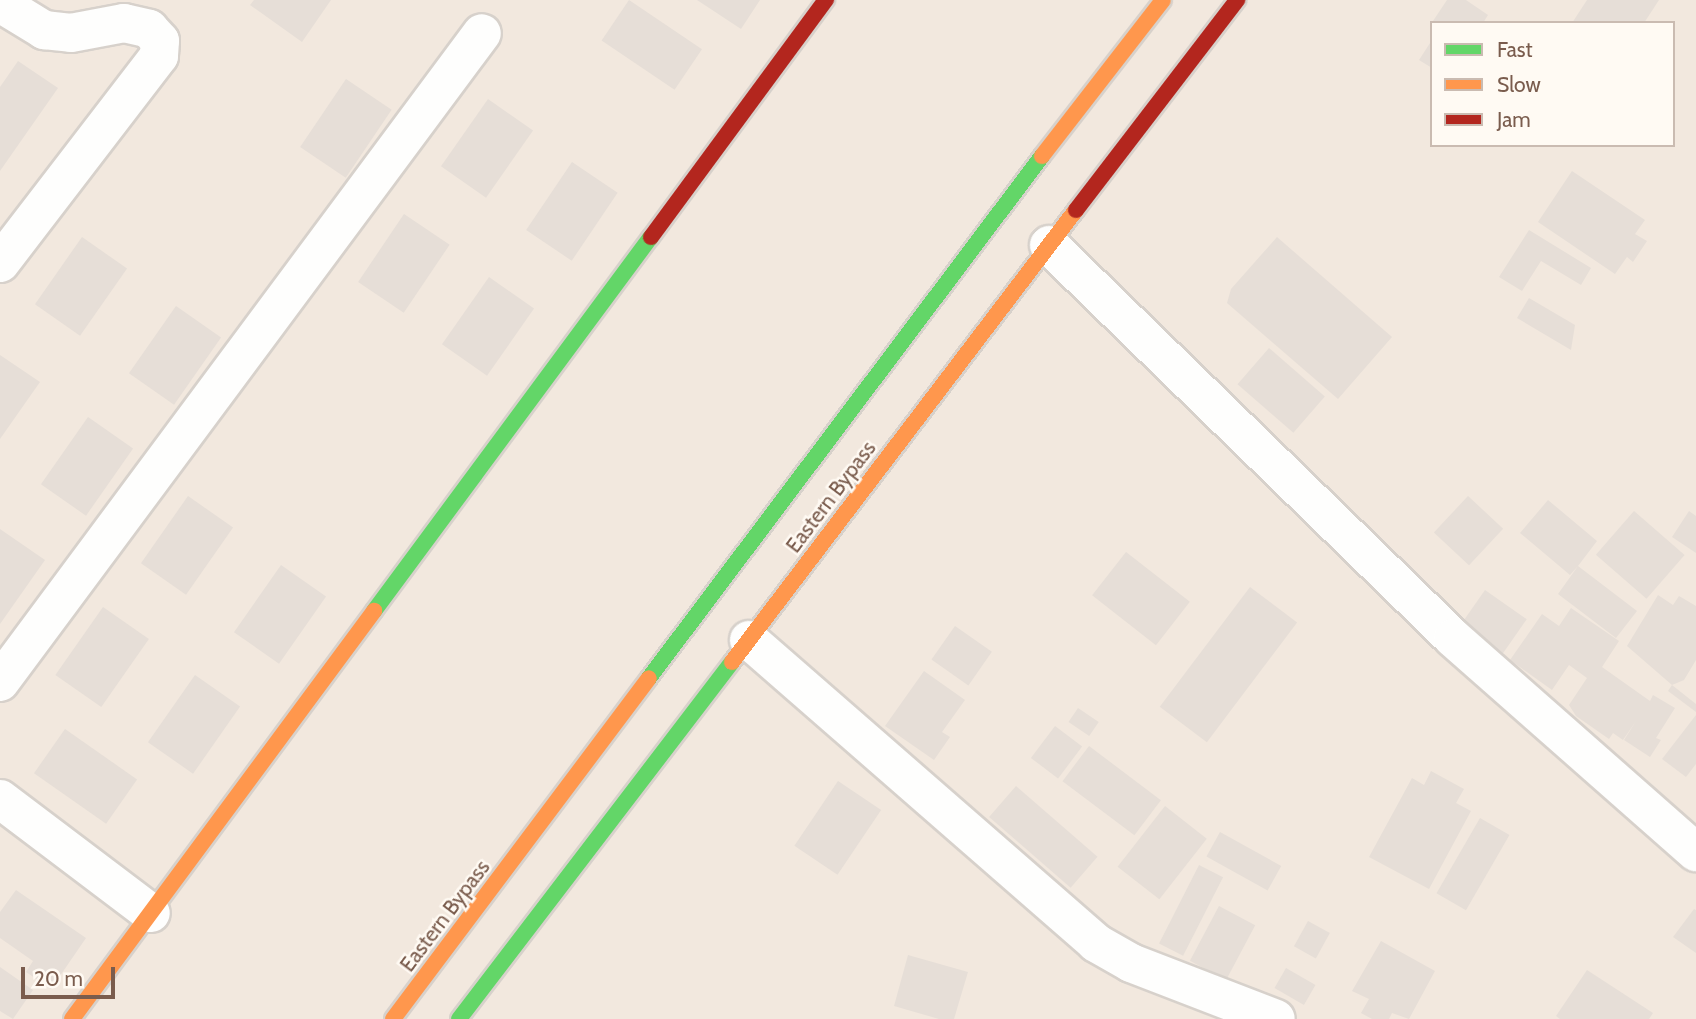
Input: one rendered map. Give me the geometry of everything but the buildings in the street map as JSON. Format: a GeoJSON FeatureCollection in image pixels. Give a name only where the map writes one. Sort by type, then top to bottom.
{"type":"FeatureCollection","features":[{"type":"Feature","properties":{"kind":"main road"},"geometry":{"type":"LineString","coordinates":[[72,1019],[826,0]]}},
{"type":"Feature","properties":{"kind":"main road","name":"Eastern Bypass"},"geometry":{"type":"LineString","coordinates":[[393,1019],[945,283],[1163,0]]}},
{"type":"Feature","properties":{"kind":"main road","name":"Eastern Bypass"},"geometry":{"type":"LineString","coordinates":[[459,1019],[1237,0]]}},
{"type":"Feature","properties":{"kind":"street"},"geometry":{"type":"LineString","coordinates":[[0,3],[44,30],[71,33],[124,23],[149,29],[160,41],[159,56],[0,263]]}},
{"type":"Feature","properties":{"kind":"street"},"geometry":{"type":"LineString","coordinates":[[0,681],[482,33]]}},
{"type":"Feature","properties":{"kind":"street"},"geometry":{"type":"LineString","coordinates":[[1049,245],[1452,638],[1696,852]]}},
{"type":"Feature","properties":{"kind":"street"},"geometry":{"type":"LineString","coordinates":[[749,640],[1096,943],[1131,963],[1276,1019]]}},
{"type":"Feature","properties":{"kind":"street"},"geometry":{"type":"LineString","coordinates":[[0,799],[150,913]]}},
{"type":"Feature","properties":{"kind":"shaded area"},"geometry":{"type":"Polygon","coordinates":[[[0,0],[1696,0],[1696,1019],[0,1019],[0,0]]]}},
{"type":"Feature","properties":{"kind":"traffic: fast"},"geometry":{"type":"LineString","coordinates":[[649,678],[1042,156]]}},
{"type":"Feature","properties":{"kind":"traffic: fast"},"geometry":{"type":"LineString","coordinates":[[374,611],[651,237]]}},
{"type":"Feature","properties":{"kind":"traffic: fast"},"geometry":{"type":"LineString","coordinates":[[459,1019],[732,662]]}},
{"type":"Feature","properties":{"kind":"traffic: slow"},"geometry":{"type":"LineString","coordinates":[[1042,156],[1163,0]]}},
{"type":"Feature","properties":{"kind":"traffic: slow"},"geometry":{"type":"LineString","coordinates":[[732,662],[1076,210]]}},
{"type":"Feature","properties":{"kind":"traffic: slow"},"geometry":{"type":"LineString","coordinates":[[72,1019],[374,611]]}},
{"type":"Feature","properties":{"kind":"traffic: slow"},"geometry":{"type":"LineString","coordinates":[[393,1019],[649,678]]}},
{"type":"Feature","properties":{"kind":"traffic: jam"},"geometry":{"type":"LineString","coordinates":[[651,237],[826,0]]}},
{"type":"Feature","properties":{"kind":"traffic: jam"},"geometry":{"type":"LineString","coordinates":[[1076,210],[1237,0]]}}]}
